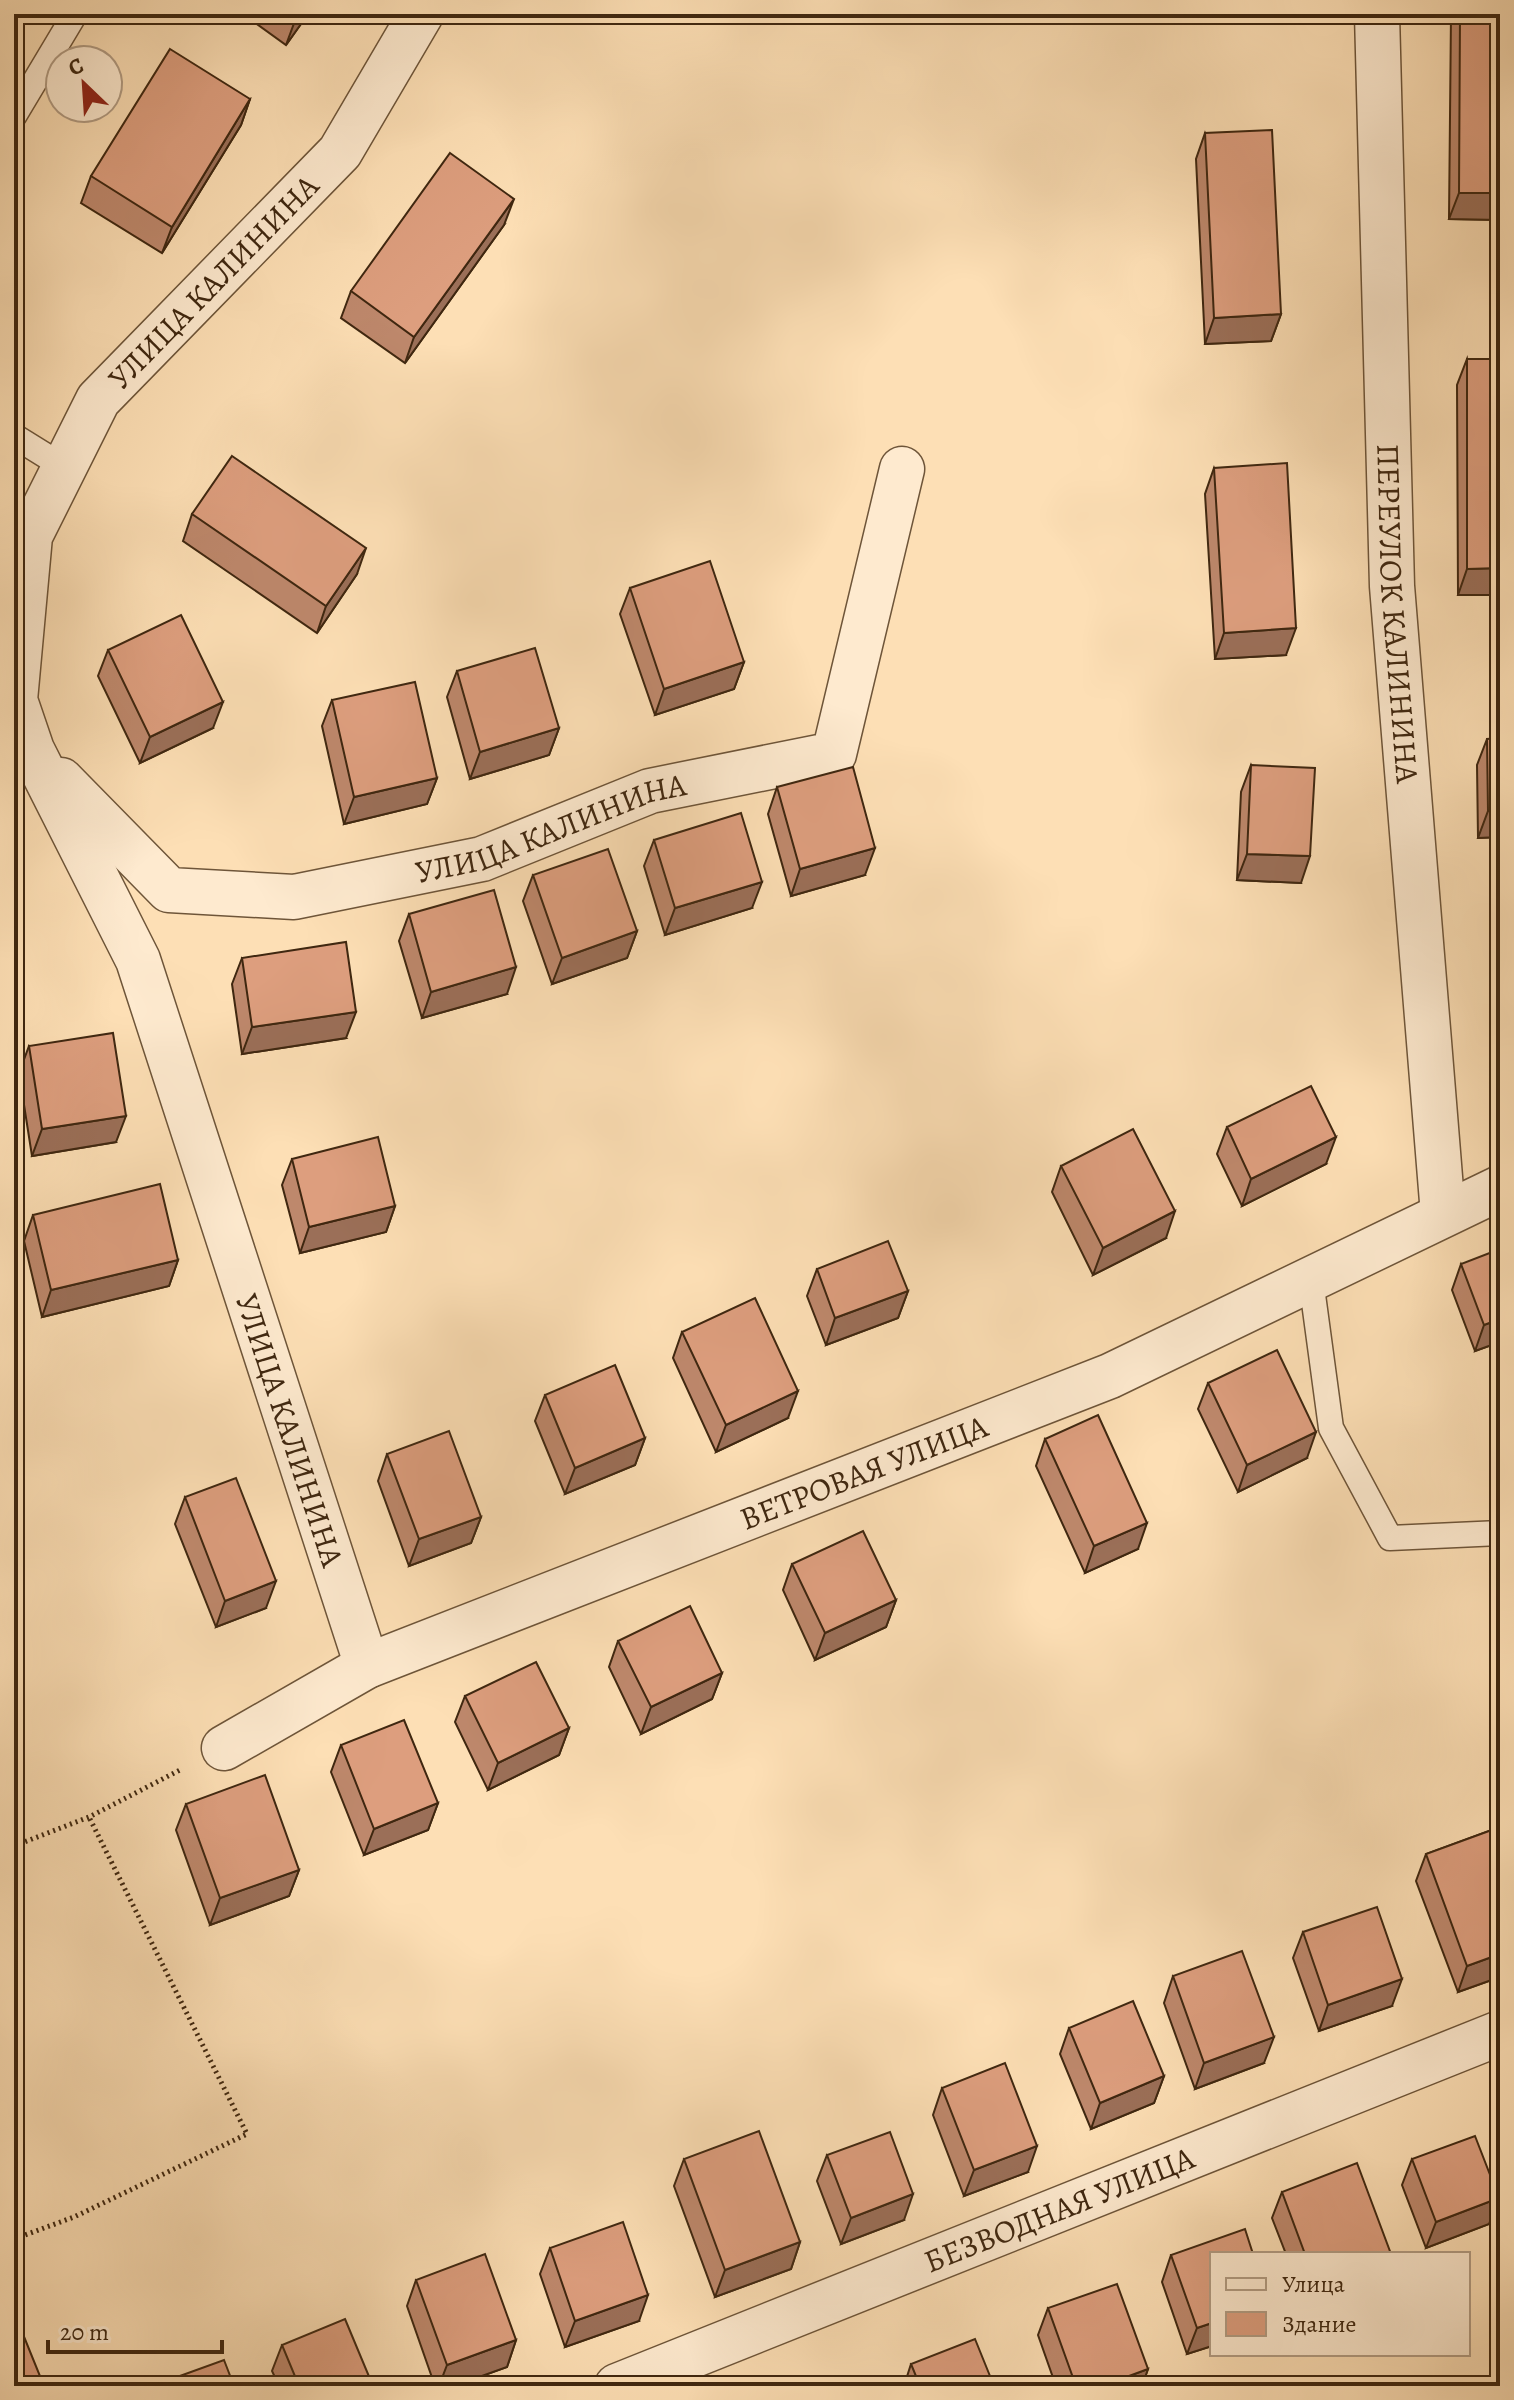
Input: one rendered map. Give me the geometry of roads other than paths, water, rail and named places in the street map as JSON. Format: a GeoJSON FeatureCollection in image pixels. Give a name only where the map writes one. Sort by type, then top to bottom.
{"type":"FeatureCollection","features":[{"type":"Feature","properties":{"kind":"street","name":"УЛИЦА КАЛИНИНА"},"geometry":{"type":"LineString","coordinates":[[367,1666],[138,960],[32,750],[15,700],[30,536],[98,400],[340,152],[421,14]]}},
{"type":"Feature","properties":{"kind":"street","name":"ПЕРЕУЛОК КАЛИНИНА"},"geometry":{"type":"LineString","coordinates":[[1377,14],[1392,586],[1443,1214]]}},
{"type":"Feature","properties":{"kind":"street","name":"УЛИЦА КАЛИНИНА"},"geometry":{"type":"LineString","coordinates":[[32,750],[169,890],[294,897],[482,859],[650,791],[834,754],[902,469]]}},
{"type":"Feature","properties":{"kind":"street","name":"ВЕТРОВАЯ УЛИЦА"},"geometry":{"type":"LineString","coordinates":[[224,1748],[367,1666],[1110,1376],[1500,1188]]}},
{"type":"Feature","properties":{"kind":"street","name":"БЕЗВОДНАЯ УЛИЦА"},"geometry":{"type":"LineString","coordinates":[[617,2386],[1500,2033]]}},
{"type":"Feature","properties":{"kind":"lane"},"geometry":{"type":"LineString","coordinates":[[14,116],[75,14]]}},
{"type":"Feature","properties":{"kind":"lane"},"geometry":{"type":"LineString","coordinates":[[14,436],[64,467]]}},
{"type":"Feature","properties":{"kind":"lane"},"geometry":{"type":"LineString","coordinates":[[1311,1280],[1331,1428],[1390,1538],[1500,1533]]}}]}
